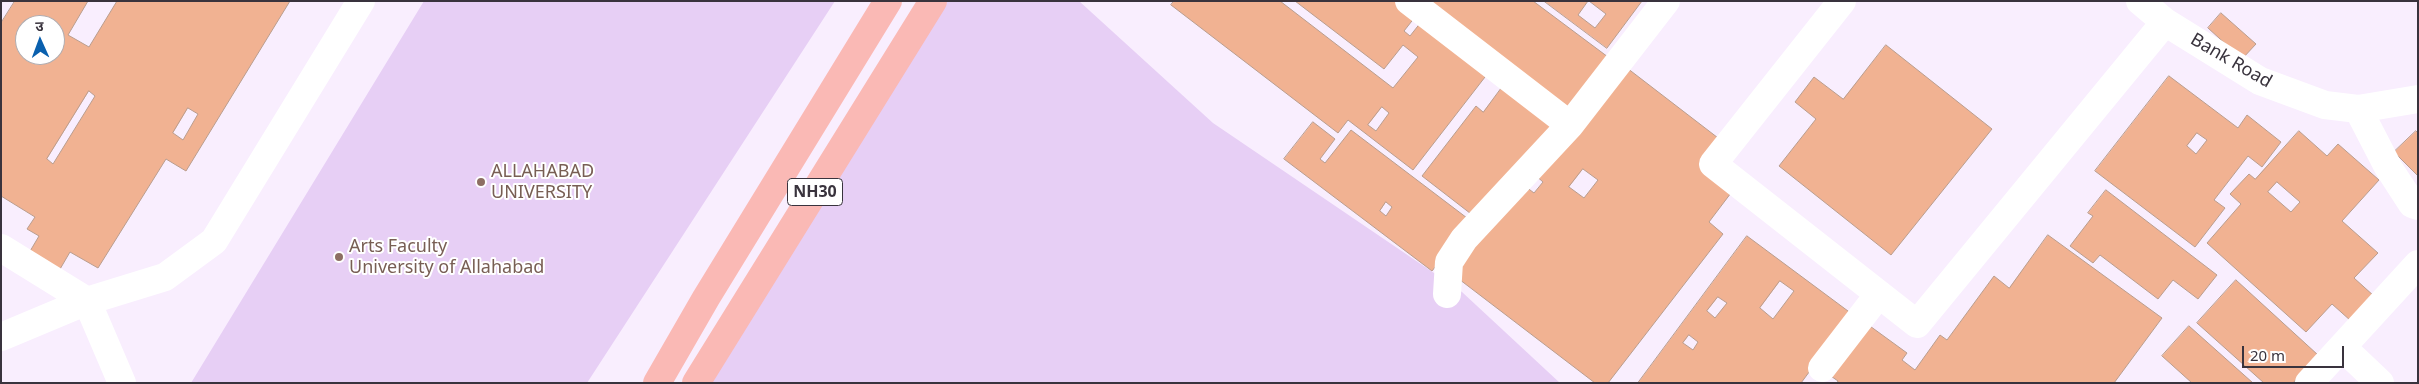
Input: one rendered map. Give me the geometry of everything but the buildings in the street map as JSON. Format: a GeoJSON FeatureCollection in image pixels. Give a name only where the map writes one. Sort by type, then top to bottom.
{"type":"FeatureCollection","features":[{"type":"Feature","properties":{"kind":"highway"},"geometry":{"type":"LineString","coordinates":[[657,383],[711,289],[888,1]]}},
{"type":"Feature","properties":{"kind":"highway","name":"NH30"},"geometry":{"type":"LineString","coordinates":[[696,383],[933,1]]}},
{"type":"Feature","properties":{"kind":"street"},"geometry":{"type":"LineString","coordinates":[[1,337],[87,301],[165,277],[214,241],[361,1]]}},
{"type":"Feature","properties":{"kind":"street"},"geometry":{"type":"LineString","coordinates":[[1409,1],[1570,125]]}},
{"type":"Feature","properties":{"kind":"street"},"geometry":{"type":"LineString","coordinates":[[1447,294],[1449,262],[1464,239],[1570,125],[1666,1]]}},
{"type":"Feature","properties":{"kind":"street"},"geometry":{"type":"LineString","coordinates":[[1842,1],[1713,164],[1917,324],[2165,22]]}},
{"type":"Feature","properties":{"kind":"street","name":"Bank Road"},"geometry":{"type":"LineString","coordinates":[[2140,1],[2165,22],[2260,81],[2325,105],[2358,109],[2418,100]]}},
{"type":"Feature","properties":{"kind":"street"},"geometry":{"type":"LineString","coordinates":[[2358,109],[2388,167],[2412,204],[2418,206]]}},
{"type":"Feature","properties":{"kind":"street"},"geometry":{"type":"LineString","coordinates":[[1,248],[87,301],[122,383]]}},
{"type":"Feature","properties":{"kind":"street"},"geometry":{"type":"LineString","coordinates":[[2309,383],[2418,264]]}},
{"type":"Feature","properties":{"kind":"street"},"geometry":{"type":"LineString","coordinates":[[1822,368],[1879,294]]}},
{"type":"Feature","properties":{"kind":"street"},"geometry":{"type":"LineString","coordinates":[[2342,347],[2380,383]]}},
{"type":"Feature","properties":{"kind":"shaded area"},"geometry":{"type":"Polygon","coordinates":[[[424,1],[835,1],[587,383],[191,383],[424,1]]]}},
{"type":"Feature","properties":{"kind":"shaded area"},"geometry":{"type":"Polygon","coordinates":[[[927,1],[1079,1],[1213,123],[1462,292],[1560,383],[699,383],[927,1]]]}},
{"type":"Feature","properties":{"kind":"place","name":"ALLAHABAD UNIVERSITY"},"geometry":{"type":"Point","coordinates":[481,182]}},
{"type":"Feature","properties":{"kind":"place","name":"Arts Faculty University of Allahabad"},"geometry":{"type":"Point","coordinates":[339,257]}}]}
